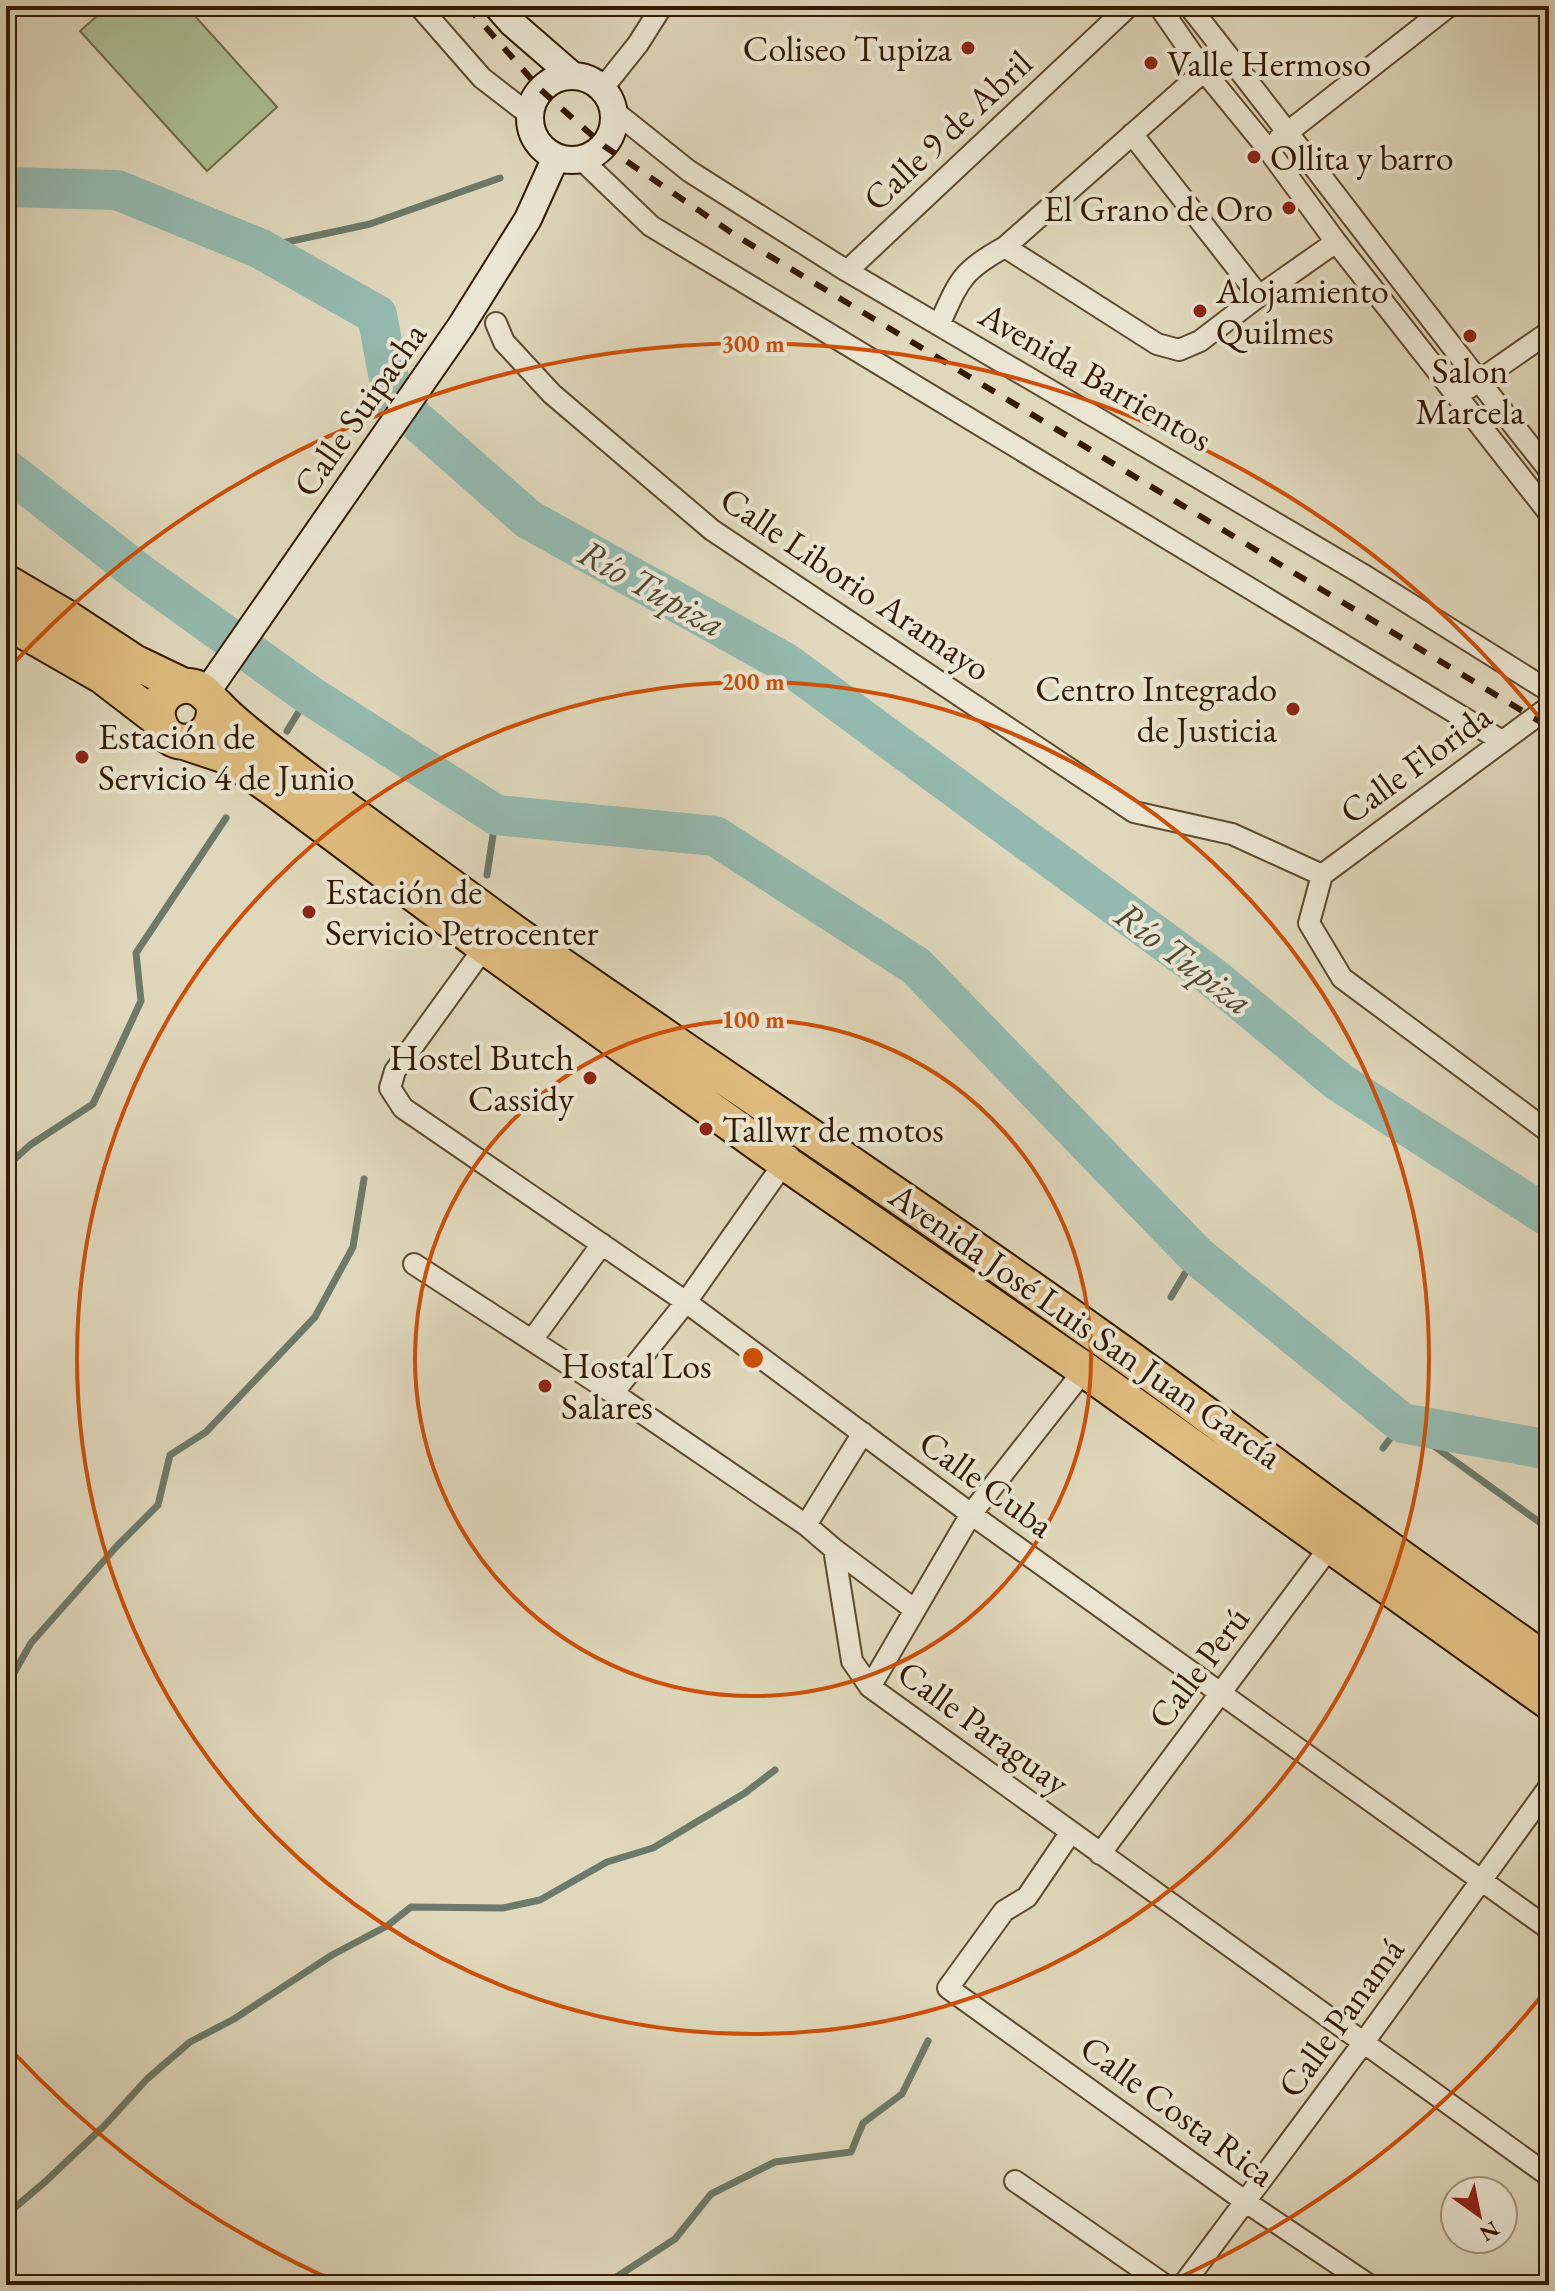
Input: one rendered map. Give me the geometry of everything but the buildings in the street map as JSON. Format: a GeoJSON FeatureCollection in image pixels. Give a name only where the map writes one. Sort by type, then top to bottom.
{"type":"FeatureCollection","features":[{"type":"Feature","properties":{"kind":"highway","name":"Avenida José Luis San Juan García"},"geometry":{"type":"LineString","coordinates":[[6,582],[134,662],[200,694],[493,935],[784,1162],[1085,1370],[1340,1534],[1549,1663]]}},
{"type":"Feature","properties":{"kind":"highway"},"geometry":{"type":"LineString","coordinates":[[6,621],[102,676],[158,719],[167,735],[175,740],[184,742],[202,737],[209,730],[215,712],[200,694],[166,693],[160,701],[158,719]]}},
{"type":"Feature","properties":{"kind":"highway","name":"Avenida José Luis San Juan García"},"geometry":{"type":"LineString","coordinates":[[184,742],[229,757],[493,935],[805,1133],[1106,1341],[1549,1702]]}},
{"type":"Feature","properties":{"kind":"street"},"geometry":{"type":"LineString","coordinates":[[419,6],[482,78],[530,115]]}},
{"type":"Feature","properties":{"kind":"street"},"geometry":{"type":"LineString","coordinates":[[497,6],[573,76]]}},
{"type":"Feature","properties":{"kind":"street"},"geometry":{"type":"LineString","coordinates":[[608,100],[662,6]]}},
{"type":"Feature","properties":{"kind":"street","name":"Calle 9 de Abril"},"geometry":{"type":"LineString","coordinates":[[847,271],[1129,6]]}},
{"type":"Feature","properties":{"kind":"street"},"geometry":{"type":"LineString","coordinates":[[1159,6],[1204,71],[1549,513]]}},
{"type":"Feature","properties":{"kind":"street"},"geometry":{"type":"LineString","coordinates":[[1189,6],[1549,470]]}},
{"type":"Feature","properties":{"kind":"street"},"geometry":{"type":"LineString","coordinates":[[1267,148],[1449,6]]}},
{"type":"Feature","properties":{"kind":"street"},"geometry":{"type":"LineString","coordinates":[[939,325],[958,284],[970,268],[1005,247],[1204,71]]}},
{"type":"Feature","properties":{"kind":"street"},"geometry":{"type":"LineString","coordinates":[[569,158],[594,154],[604,146],[614,123],[608,100],[587,79],[573,76],[550,82],[533,101],[531,128],[543,149],[569,158],[651,226],[1502,741]]}},
{"type":"Feature","properties":{"kind":"street","name":"Avenida Barrientos"},"geometry":{"type":"LineString","coordinates":[[608,100],[689,171],[847,271],[1362,574],[1549,691]]}},
{"type":"Feature","properties":{"kind":"street"},"geometry":{"type":"LineString","coordinates":[[1132,134],[1259,296]]}},
{"type":"Feature","properties":{"kind":"street","name":"Calle Suipacha"},"geometry":{"type":"LineString","coordinates":[[200,694],[461,326],[569,158]]}},
{"type":"Feature","properties":{"kind":"street"},"geometry":{"type":"LineString","coordinates":[[1005,247],[1157,344],[1179,350],[1200,341],[1336,242]]}},
{"type":"Feature","properties":{"kind":"street","name":"Calle Liborio Aramayo"},"geometry":{"type":"LineString","coordinates":[[496,323],[504,342],[552,394],[712,530],[1068,768],[1134,812],[1232,834],[1322,875]]}},
{"type":"Feature","properties":{"kind":"street"},"geometry":{"type":"LineString","coordinates":[[1458,396],[1549,332]]}},
{"type":"Feature","properties":{"kind":"street","name":"Calle Florida"},"geometry":{"type":"LineString","coordinates":[[1322,875],[1549,707]]}},
{"type":"Feature","properties":{"kind":"street"},"geometry":{"type":"LineString","coordinates":[[1322,875],[1309,923],[1342,978],[1549,1132]]}},
{"type":"Feature","properties":{"kind":"street","name":"Calle Cuba"},"geometry":{"type":"LineString","coordinates":[[493,935],[395,1071],[390,1088],[403,1108],[686,1302],[971,1514],[1549,1929]]}},
{"type":"Feature","properties":{"kind":"street"},"geometry":{"type":"LineString","coordinates":[[613,1393],[686,1302],[805,1133]]}},
{"type":"Feature","properties":{"kind":"street"},"geometry":{"type":"LineString","coordinates":[[532,1340],[602,1244]]}},
{"type":"Feature","properties":{"kind":"street"},"geometry":{"type":"LineString","coordinates":[[414,1264],[613,1393],[806,1525],[915,1610]]}},
{"type":"Feature","properties":{"kind":"street"},"geometry":{"type":"LineString","coordinates":[[870,1687],[971,1514],[1106,1341]]}},
{"type":"Feature","properties":{"kind":"street"},"geometry":{"type":"LineString","coordinates":[[806,1525],[863,1433]]}},
{"type":"Feature","properties":{"kind":"street","name":"Calle Perú"},"geometry":{"type":"LineString","coordinates":[[1100,1854],[1340,1534]]}},
{"type":"Feature","properties":{"kind":"street","name":"Calle Paraguay"},"geometry":{"type":"LineString","coordinates":[[834,1549],[852,1661],[870,1687],[1549,2176]]}},
{"type":"Feature","properties":{"kind":"street","name":"Calle Panamá"},"geometry":{"type":"LineString","coordinates":[[1183,2285],[1549,1787]]}},
{"type":"Feature","properties":{"kind":"street","name":"Calle Costa Rica"},"geometry":{"type":"LineString","coordinates":[[1071,1832],[1027,1897],[1004,1911],[948,1988],[1246,2202],[1369,2285]]}},
{"type":"Feature","properties":{"kind":"street"},"geometry":{"type":"LineString","coordinates":[[1015,2181],[1165,2285]]}},
{"type":"Feature","properties":{"kind":"green space"},"geometry":{"type":"Polygon","coordinates":[[[108,6],[186,6],[277,107],[207,171],[80,31],[108,6]]]}},
{"type":"Feature","properties":{"kind":"waterway"},"geometry":{"type":"LineString","coordinates":[[259,248],[370,224],[500,178]]}},
{"type":"Feature","properties":{"kind":"waterway","name":"Río Tupiza"},"geometry":{"type":"LineString","coordinates":[[6,187],[117,190],[259,248],[377,315],[393,400],[528,519],[786,663],[1211,976],[1339,1082],[1549,1217]]}},
{"type":"Feature","properties":{"kind":"waterway","name":"Río Tupiza"},"geometry":{"type":"LineString","coordinates":[[6,469],[139,573],[309,695],[496,815],[715,836],[916,966],[1196,1255],[1402,1423],[1549,1450]]}},
{"type":"Feature","properties":{"kind":"waterway"},"geometry":{"type":"LineString","coordinates":[[287,731],[309,695]]}},
{"type":"Feature","properties":{"kind":"waterway"},"geometry":{"type":"LineString","coordinates":[[487,875],[496,815]]}},
{"type":"Feature","properties":{"kind":"waterway"},"geometry":{"type":"LineString","coordinates":[[6,1167],[30,1145],[93,1104],[141,1001],[136,953],[226,818]]}},
{"type":"Feature","properties":{"kind":"waterway"},"geometry":{"type":"LineString","coordinates":[[6,1687],[31,1643],[117,1546],[158,1505],[170,1455],[206,1432],[315,1317],[353,1247],[364,1179]]}},
{"type":"Feature","properties":{"kind":"waterway"},"geometry":{"type":"LineString","coordinates":[[1171,1297],[1196,1255]]}},
{"type":"Feature","properties":{"kind":"waterway"},"geometry":{"type":"LineString","coordinates":[[1383,1448],[1402,1423],[1549,1529]]}},
{"type":"Feature","properties":{"kind":"waterway"},"geometry":{"type":"LineString","coordinates":[[6,2215],[46,2181],[106,2124],[147,2079],[190,2042],[234,2019],[332,1955],[387,1926],[411,1907],[503,1908],[540,1900],[607,1862],[653,1848],[745,1793],[775,1770]]}},
{"type":"Feature","properties":{"kind":"waterway"},"geometry":{"type":"LineString","coordinates":[[604,2285],[675,2239],[711,2194],[775,2162],[851,2152],[863,2123],[902,2094],[928,2041]]}},
{"type":"Feature","properties":{"kind":"railway"},"geometry":{"type":"LineString","coordinates":[[467,6],[541,90],[604,146],[735,235],[1549,727]]}},
{"type":"Feature","properties":{"kind":"place","name":"Coliseo Tupiza"},"geometry":{"type":"Point","coordinates":[968,48]}},
{"type":"Feature","properties":{"kind":"place","name":"Valle Hermoso"},"geometry":{"type":"Point","coordinates":[1151,63]}},
{"type":"Feature","properties":{"kind":"place","name":"Ollita y barro"},"geometry":{"type":"Point","coordinates":[1254,157]}},
{"type":"Feature","properties":{"kind":"place","name":"El Grano de Oro"},"geometry":{"type":"Point","coordinates":[1289,208]}},
{"type":"Feature","properties":{"kind":"place","name":"Alojamiento Quilmes"},"geometry":{"type":"Point","coordinates":[1200,311]}},
{"type":"Feature","properties":{"kind":"place","name":"Salon Marcela"},"geometry":{"type":"Point","coordinates":[1470,336]}},
{"type":"Feature","properties":{"kind":"place","name":"Centro Integrado de Justicia"},"geometry":{"type":"Point","coordinates":[1293,709]}},
{"type":"Feature","properties":{"kind":"place","name":"Estación de Servicio 4 de Junio"},"geometry":{"type":"Point","coordinates":[82,757]}},
{"type":"Feature","properties":{"kind":"place","name":"Estación de Servicio Petrocenter"},"geometry":{"type":"Point","coordinates":[309,912]}},
{"type":"Feature","properties":{"kind":"place","name":"Hostel Butch Cassidy"},"geometry":{"type":"Point","coordinates":[590,1078]}},
{"type":"Feature","properties":{"kind":"place","name":"Tallwr de motos"},"geometry":{"type":"Point","coordinates":[706,1129]}},
{"type":"Feature","properties":{"kind":"place","name":"Hostal Los Salares"},"geometry":{"type":"Point","coordinates":[545,1386]}}]}
